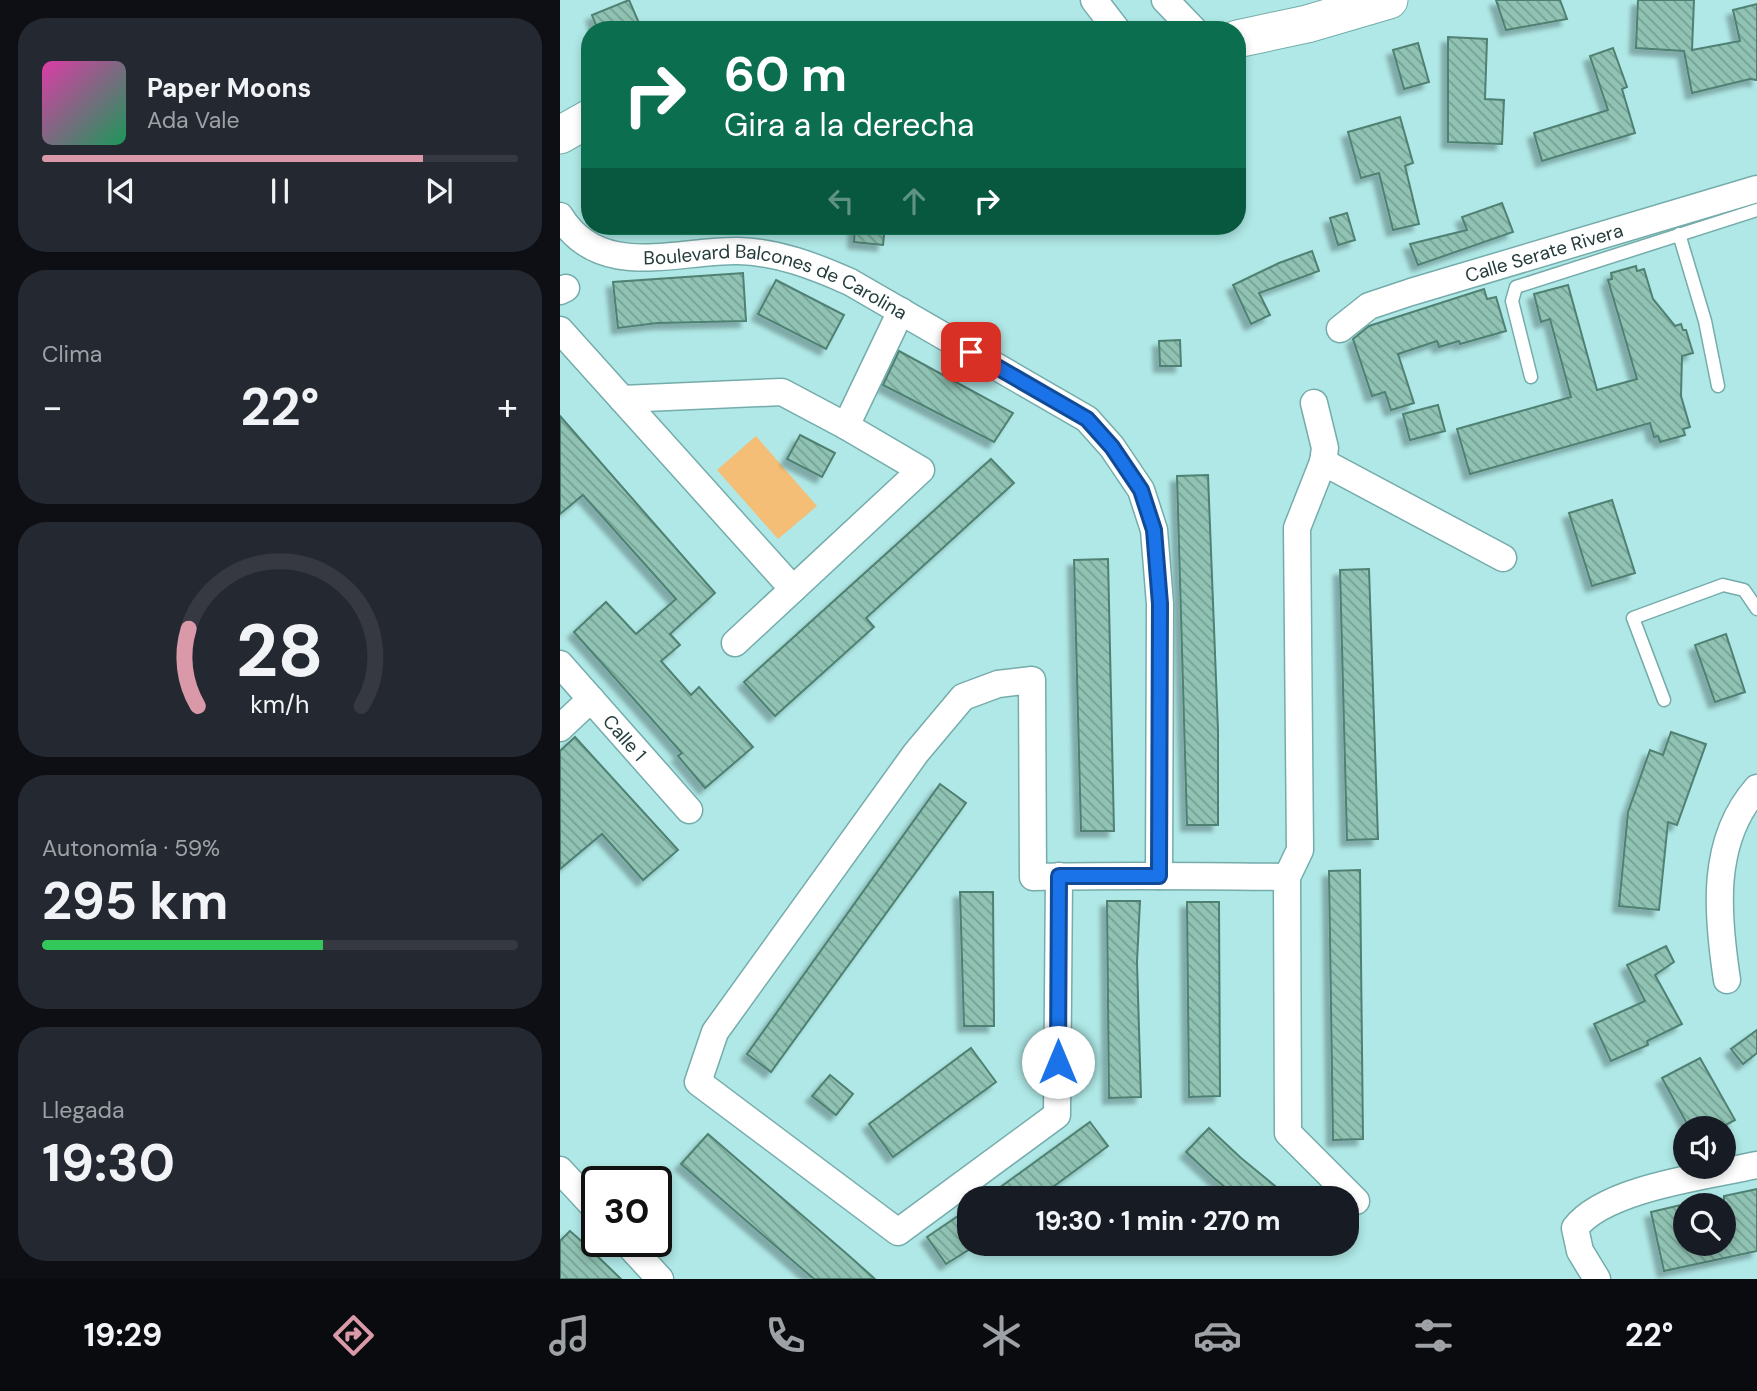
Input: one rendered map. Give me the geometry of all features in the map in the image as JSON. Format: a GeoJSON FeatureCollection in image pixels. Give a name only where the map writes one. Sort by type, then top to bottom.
{"type":"FeatureCollection","features":[{"type":"Feature","properties":{"kind":"street"},"geometry":{"type":"LineString","coordinates":[[1094,0],[1110,21]]}},
{"type":"Feature","properties":{"kind":"street"},"geometry":{"type":"LineString","coordinates":[[1165,0],[1185,21]]}},
{"type":"Feature","properties":{"kind":"street"},"geometry":{"type":"LineString","coordinates":[[1246,37],[1307,24],[1389,0]]}},
{"type":"Feature","properties":{"kind":"street"},"geometry":{"type":"LineString","coordinates":[[560,135],[581,123]]}},
{"type":"Feature","properties":{"kind":"street","name":"Calle Serate Rivera"},"geometry":{"type":"LineString","coordinates":[[1340,329],[1369,306],[1410,292],[1757,189]]}},
{"type":"Feature","properties":{"kind":"street","name":"Boulevard Balcones de Carolina"},"geometry":{"type":"LineString","coordinates":[[560,216],[569,230],[599,249],[643,260],[736,251],[771,254],[813,265],[850,282],[1087,419],[1112,447],[1141,490],[1154,530],[1160,604],[1159,876]]}},
{"type":"Feature","properties":{"kind":"street"},"geometry":{"type":"LineString","coordinates":[[846,426],[901,311]]}},
{"type":"Feature","properties":{"kind":"street"},"geometry":{"type":"LineString","coordinates":[[560,330],[793,589]]}},
{"type":"Feature","properties":{"kind":"street"},"geometry":{"type":"LineString","coordinates":[[622,399],[782,392],[921,470],[735,643]]}},
{"type":"Feature","properties":{"kind":"street"},"geometry":{"type":"LineString","coordinates":[[1314,403],[1325,448],[1323,462],[1297,528],[1300,850],[1287,877],[1288,1133],[1341,1186]]}},
{"type":"Feature","properties":{"kind":"street"},"geometry":{"type":"LineString","coordinates":[[1323,462],[1503,558]]}},
{"type":"Feature","properties":{"kind":"street","name":"Calle 1"},"geometry":{"type":"LineString","coordinates":[[560,664],[690,810]]}},
{"type":"Feature","properties":{"kind":"street"},"geometry":{"type":"LineString","coordinates":[[1059,876],[1057,1115],[898,1232],[698,1082],[715,1032],[916,753],[962,697],[998,684],[1032,680],[1033,877],[1059,876],[1287,877]]}},
{"type":"Feature","properties":{"kind":"street"},"geometry":{"type":"LineString","coordinates":[[560,728],[591,699]]}},
{"type":"Feature","properties":{"kind":"street"},"geometry":{"type":"LineString","coordinates":[[1727,980],[1721,942],[1719,874],[1733,824],[1757,788]]}},
{"type":"Feature","properties":{"kind":"street"},"geometry":{"type":"LineString","coordinates":[[1595,1278],[1576,1240],[1575,1228],[1582,1219],[1618,1197],[1757,1165]]}},
{"type":"Feature","properties":{"kind":"street"},"geometry":{"type":"LineString","coordinates":[[560,1170],[581,1193]]}},
{"type":"Feature","properties":{"kind":"street"},"geometry":{"type":"LineString","coordinates":[[640,1257],[660,1279]]}},
{"type":"Feature","properties":{"kind":"lane"},"geometry":{"type":"LineString","coordinates":[[1531,377],[1512,301],[1516,287],[1757,210]]}},
{"type":"Feature","properties":{"kind":"lane"},"geometry":{"type":"LineString","coordinates":[[1679,234],[1705,321],[1718,386]]}},
{"type":"Feature","properties":{"kind":"lane"},"geometry":{"type":"LineString","coordinates":[[1664,700],[1633,618],[1723,585],[1744,590],[1757,609]]}},
{"type":"Feature","properties":{"kind":"shaded area"},"geometry":{"type":"Polygon","coordinates":[[[756,436],[817,506],[778,539],[717,470],[756,436]]]}},
{"type":"Feature","properties":{"kind":"building"},"geometry":{"type":"Polygon","coordinates":[[[629,0],[638,21],[594,21],[592,15],[629,0]]]}},
{"type":"Feature","properties":{"kind":"building"},"geometry":{"type":"Polygon","coordinates":[[[1496,0],[1560,0],[1567,19],[1506,30],[1496,0]]]}},
{"type":"Feature","properties":{"kind":"building"},"geometry":{"type":"Polygon","coordinates":[[[1638,0],[1694,0],[1692,50],[1740,41],[1733,10],[1757,4],[1757,80],[1750,79],[1692,93],[1684,51],[1636,48],[1638,0]]]}},
{"type":"Feature","properties":{"kind":"building"},"geometry":{"type":"Polygon","coordinates":[[[1448,37],[1487,39],[1485,99],[1504,100],[1502,144],[1448,142],[1448,37]]]}},
{"type":"Feature","properties":{"kind":"building"},"geometry":{"type":"Polygon","coordinates":[[[1418,43],[1429,82],[1404,89],[1393,50],[1418,43]]]}},
{"type":"Feature","properties":{"kind":"building"},"geometry":{"type":"Polygon","coordinates":[[[1613,48],[1627,87],[1622,89],[1635,133],[1542,161],[1534,133],[1608,110],[1590,56],[1613,48]]]}},
{"type":"Feature","properties":{"kind":"building"},"geometry":{"type":"Polygon","coordinates":[[[1400,117],[1413,163],[1405,166],[1419,224],[1393,230],[1379,173],[1361,178],[1348,132],[1400,117]]]}},
{"type":"Feature","properties":{"kind":"building"},"geometry":{"type":"Polygon","coordinates":[[[1502,203],[1513,232],[1418,265],[1410,244],[1467,230],[1462,217],[1502,203]]]}},
{"type":"Feature","properties":{"kind":"building"},"geometry":{"type":"Polygon","coordinates":[[[1347,213],[1355,240],[1338,245],[1330,218],[1347,213]]]}},
{"type":"Feature","properties":{"kind":"building"},"geometry":{"type":"Polygon","coordinates":[[[854,235],[884,235],[883,245],[854,242],[854,235]]]}},
{"type":"Feature","properties":{"kind":"building"},"geometry":{"type":"Polygon","coordinates":[[[1312,251],[1319,271],[1259,293],[1270,315],[1251,324],[1233,285],[1312,251]]]}},
{"type":"Feature","properties":{"kind":"building"},"geometry":{"type":"Polygon","coordinates":[[[1636,266],[1637,271],[1644,269],[1653,299],[1675,326],[1681,324],[1683,330],[1686,330],[1693,353],[1682,356],[1681,396],[1690,427],[1683,429],[1685,435],[1660,442],[1658,436],[1654,437],[1650,423],[1470,474],[1457,429],[1571,397],[1550,319],[1541,322],[1534,294],[1568,285],[1597,390],[1637,379],[1608,280],[1612,279],[1611,273],[1636,266]]]}},
{"type":"Feature","properties":{"kind":"building"},"geometry":{"type":"Polygon","coordinates":[[[743,273],[746,321],[657,323],[618,328],[613,282],[743,273]]]}},
{"type":"Feature","properties":{"kind":"building"},"geometry":{"type":"Polygon","coordinates":[[[776,280],[844,315],[826,349],[758,314],[776,280]]]}},
{"type":"Feature","properties":{"kind":"building"},"geometry":{"type":"Polygon","coordinates":[[[1484,289],[1487,299],[1496,297],[1506,331],[1460,344],[1459,341],[1439,347],[1437,341],[1398,354],[1414,403],[1391,410],[1385,392],[1372,396],[1353,339],[1369,326],[1484,289]]]}},
{"type":"Feature","properties":{"kind":"building"},"geometry":{"type":"Polygon","coordinates":[[[1180,340],[1181,366],[1160,366],[1159,341],[1180,340]]]}},
{"type":"Feature","properties":{"kind":"building"},"geometry":{"type":"Polygon","coordinates":[[[899,351],[1013,413],[994,442],[883,385],[899,351]]]}},
{"type":"Feature","properties":{"kind":"building"},"geometry":{"type":"Polygon","coordinates":[[[1438,405],[1445,431],[1410,440],[1403,414],[1438,405]]]}},
{"type":"Feature","properties":{"kind":"building"},"geometry":{"type":"Polygon","coordinates":[[[560,416],[715,593],[670,634],[680,645],[661,661],[691,695],[699,687],[753,747],[705,788],[678,756],[682,753],[574,632],[606,602],[636,634],[676,599],[583,495],[560,514],[560,416]]]}},
{"type":"Feature","properties":{"kind":"building"},"geometry":{"type":"Polygon","coordinates":[[[800,435],[835,453],[822,477],[787,459],[800,435]]]}},
{"type":"Feature","properties":{"kind":"building"},"geometry":{"type":"Polygon","coordinates":[[[991,459],[1014,483],[866,618],[874,627],[775,716],[744,682],[991,459]]]}},
{"type":"Feature","properties":{"kind":"building"},"geometry":{"type":"Polygon","coordinates":[[[1208,475],[1218,730],[1218,825],[1187,825],[1177,476],[1208,475]]]}},
{"type":"Feature","properties":{"kind":"building"},"geometry":{"type":"Polygon","coordinates":[[[1612,500],[1635,573],[1592,586],[1569,513],[1612,500]]]}},
{"type":"Feature","properties":{"kind":"building"},"geometry":{"type":"Polygon","coordinates":[[[1108,559],[1114,831],[1081,831],[1074,560],[1108,559]]]}},
{"type":"Feature","properties":{"kind":"building"},"geometry":{"type":"Polygon","coordinates":[[[1369,569],[1378,839],[1347,840],[1340,570],[1369,569]]]}},
{"type":"Feature","properties":{"kind":"building"},"geometry":{"type":"Polygon","coordinates":[[[1726,634],[1745,692],[1715,702],[1695,645],[1726,634]]]}},
{"type":"Feature","properties":{"kind":"building"},"geometry":{"type":"Polygon","coordinates":[[[1671,732],[1706,744],[1677,825],[1668,822],[1659,910],[1619,906],[1628,812],[1650,750],[1663,755],[1671,732]]]}},
{"type":"Feature","properties":{"kind":"building"},"geometry":{"type":"Polygon","coordinates":[[[575,737],[678,850],[643,880],[602,834],[560,869],[560,751],[575,737]]]}},
{"type":"Feature","properties":{"kind":"building"},"geometry":{"type":"Polygon","coordinates":[[[940,784],[966,803],[771,1072],[747,1054],[940,784]]]}},
{"type":"Feature","properties":{"kind":"building"},"geometry":{"type":"Polygon","coordinates":[[[1360,870],[1363,1139],[1333,1140],[1329,871],[1360,870]]]}},
{"type":"Feature","properties":{"kind":"building"},"geometry":{"type":"Polygon","coordinates":[[[960,892],[993,892],[994,1026],[964,1026],[960,892]]]}},
{"type":"Feature","properties":{"kind":"building"},"geometry":{"type":"Polygon","coordinates":[[[1107,901],[1140,901],[1137,962],[1141,1097],[1109,1098],[1107,901]]]}},
{"type":"Feature","properties":{"kind":"building"},"geometry":{"type":"Polygon","coordinates":[[[1187,902],[1219,902],[1220,1096],[1189,1097],[1187,902]]]}},
{"type":"Feature","properties":{"kind":"building"},"geometry":{"type":"Polygon","coordinates":[[[1666,946],[1674,962],[1655,975],[1682,1024],[1647,1041],[1648,1045],[1611,1061],[1594,1024],[1645,1001],[1627,965],[1666,946]]]}},
{"type":"Feature","properties":{"kind":"building"},"geometry":{"type":"Polygon","coordinates":[[[1757,1030],[1757,1053],[1743,1064],[1731,1049],[1757,1030]]]}},
{"type":"Feature","properties":{"kind":"building"},"geometry":{"type":"Polygon","coordinates":[[[971,1048],[996,1082],[893,1157],[869,1124],[971,1048]]]}},
{"type":"Feature","properties":{"kind":"building"},"geometry":{"type":"Polygon","coordinates":[[[1700,1058],[1733,1116],[1683,1116],[1662,1078],[1700,1058]]]}},
{"type":"Feature","properties":{"kind":"building"},"geometry":{"type":"Polygon","coordinates":[[[830,1075],[853,1094],[836,1115],[812,1096],[830,1075]]]}},
{"type":"Feature","properties":{"kind":"building"},"geometry":{"type":"Polygon","coordinates":[[[1090,1122],[1108,1146],[1054,1186],[1002,1186],[1090,1122]]]}},
{"type":"Feature","properties":{"kind":"building"},"geometry":{"type":"Polygon","coordinates":[[[1209,1128],[1275,1186],[1224,1186],[1186,1152],[1209,1128]]]}},
{"type":"Feature","properties":{"kind":"building"},"geometry":{"type":"Polygon","coordinates":[[[708,1134],[875,1279],[814,1279],[743,1218],[681,1164],[708,1134]]]}},
{"type":"Feature","properties":{"kind":"building"},"geometry":{"type":"Polygon","coordinates":[[[1757,1189],[1757,1251],[1736,1256],[1736,1193],[1757,1189]]]}},
{"type":"Feature","properties":{"kind":"building"},"geometry":{"type":"Polygon","coordinates":[[[1673,1207],[1673,1256],[1734,1256],[1664,1271],[1651,1212],[1673,1207]]]}},
{"type":"Feature","properties":{"kind":"building"},"geometry":{"type":"Polygon","coordinates":[[[957,1217],[959,1256],[946,1264],[927,1237],[957,1217]]]}},
{"type":"Feature","properties":{"kind":"building"},"geometry":{"type":"Polygon","coordinates":[[[570,1231],[581,1241],[581,1257],[598,1257],[621,1279],[560,1279],[560,1241],[570,1231]]]}},
{"type":"Feature","properties":{"kind":"route"},"geometry":{"type":"LineString","coordinates":[[971,352],[1087,419],[1112,447],[1141,490],[1154,530],[1160,604],[1159,876],[1059,876],[1058,1062]]}}]}
